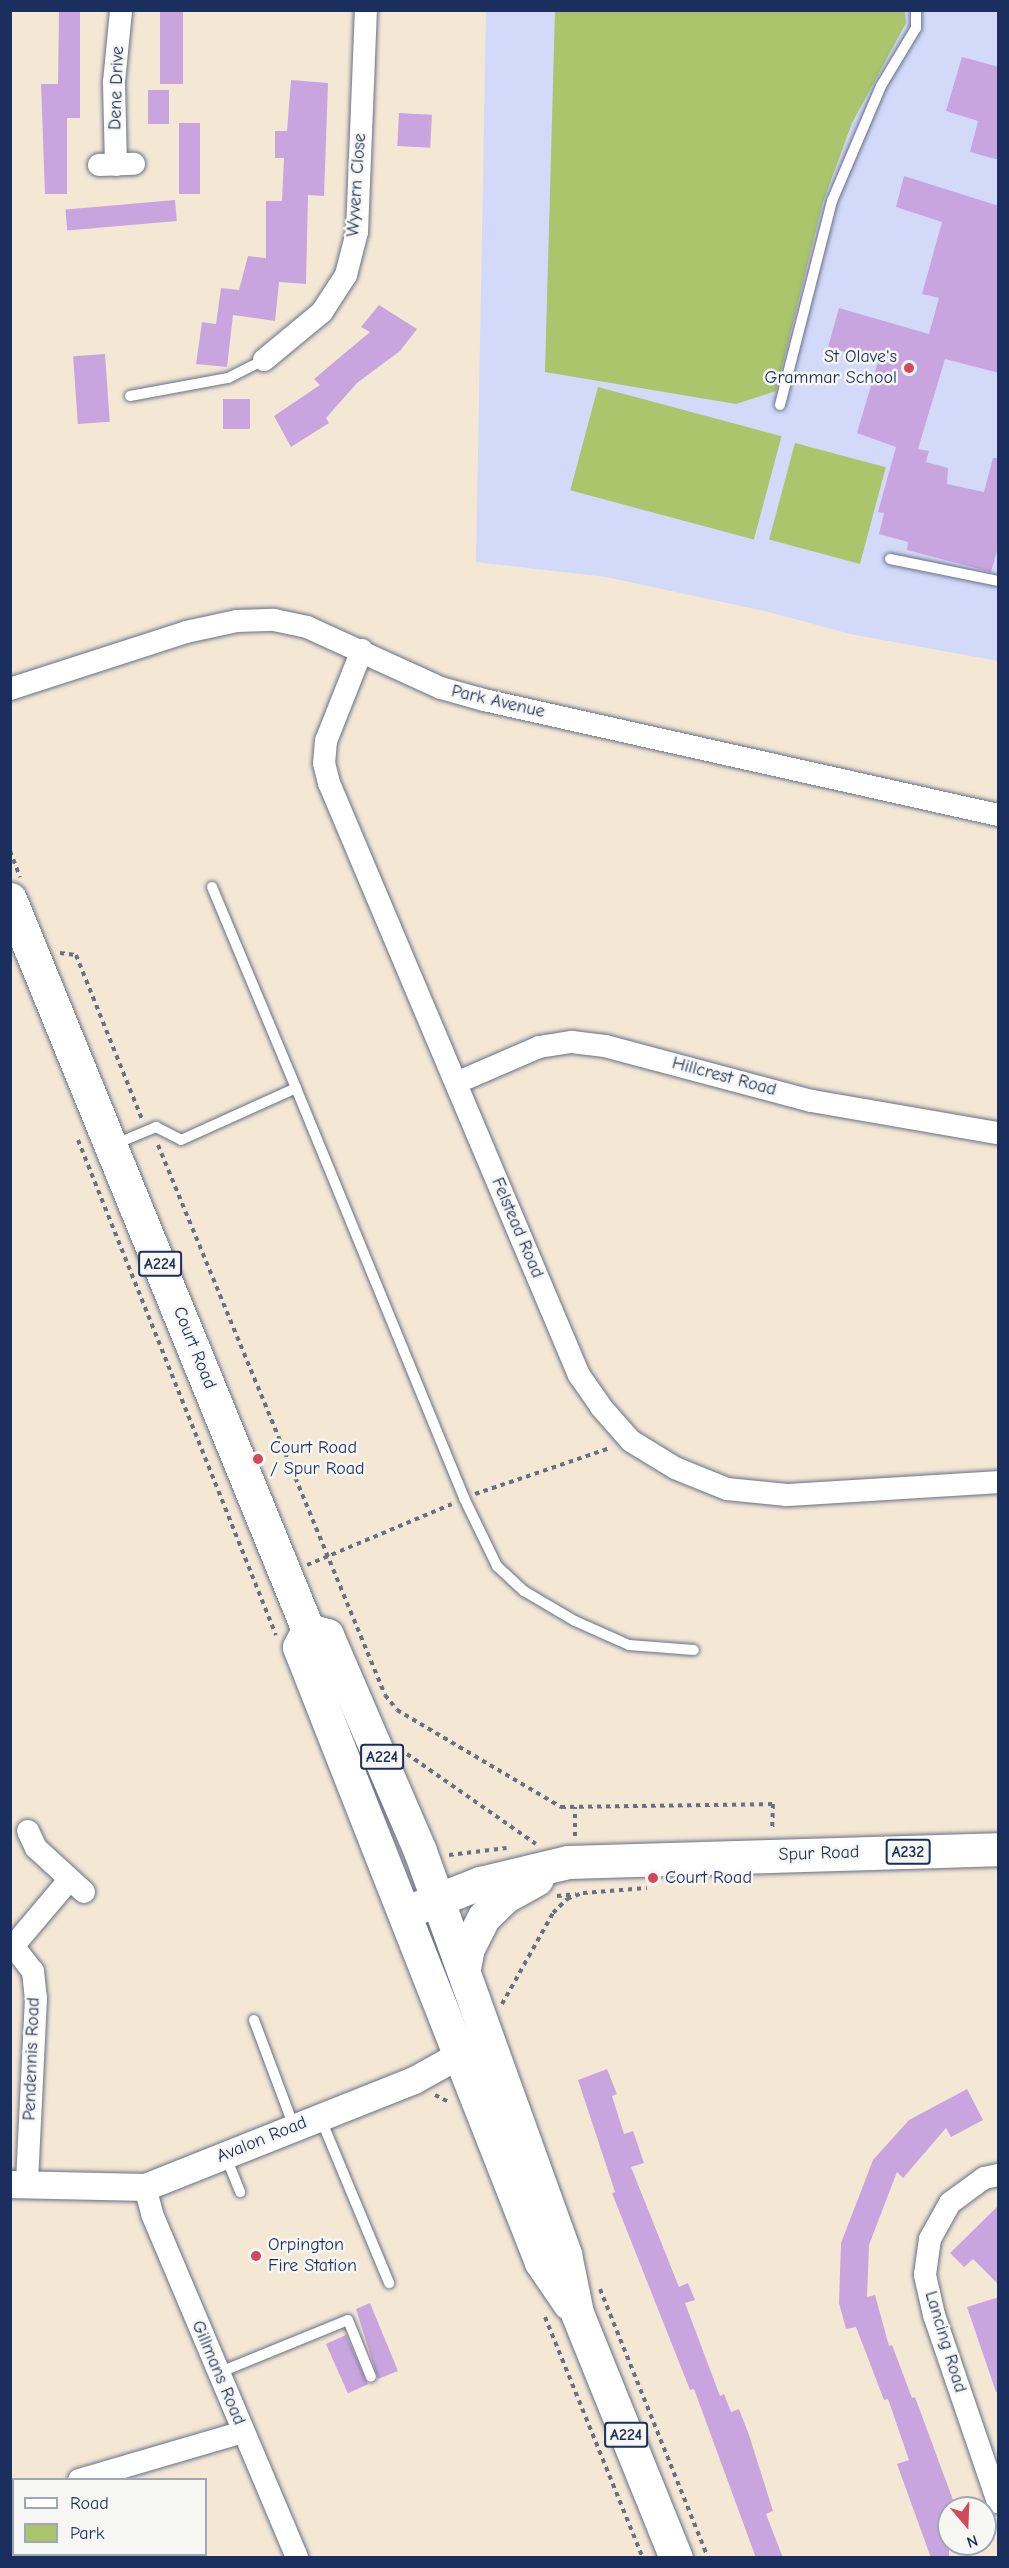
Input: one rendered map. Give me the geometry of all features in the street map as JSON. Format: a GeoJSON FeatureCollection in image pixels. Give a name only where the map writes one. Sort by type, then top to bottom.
{"type":"FeatureCollection","features":[{"type":"Feature","properties":{"kind":"main road","name":"Court Road"},"geometry":{"type":"LineString","coordinates":[[10,899],[125,1140],[309,1630]]}},
{"type":"Feature","properties":{"kind":"main road","name":"A224"},"geometry":{"type":"LineString","coordinates":[[577,2313],[541,2262],[406,1912],[298,1647],[309,1630],[327,1635],[370,1730],[464,1968],[491,2019],[565,2254],[577,2313],[676,2558]]}},
{"type":"Feature","properties":{"kind":"main road","name":"Spur Road"},"geometry":{"type":"LineString","coordinates":[[406,1912],[524,1870],[563,1850],[999,1849]]}},
{"type":"Feature","properties":{"kind":"main road"},"geometry":{"type":"LineString","coordinates":[[464,1968],[468,1948],[490,1909],[563,1850]]}},
{"type":"Feature","properties":{"kind":"street","name":"Dene Drive"},"geometry":{"type":"LineString","coordinates":[[116,164],[114,82],[121,10]]}},
{"type":"Feature","properties":{"kind":"street","name":"Wyvern Close"},"geometry":{"type":"LineString","coordinates":[[264,360],[321,312],[346,275],[357,232],[366,10]]}},
{"type":"Feature","properties":{"kind":"street","name":"Park Avenue"},"geometry":{"type":"LineString","coordinates":[[10,689],[186,632],[237,621],[274,621],[307,627],[362,650],[441,688],[484,700],[999,815]]}},
{"type":"Feature","properties":{"kind":"street","name":"Felstead Road"},"geometry":{"type":"LineString","coordinates":[[362,650],[326,741],[324,764],[337,806],[579,1375],[631,1441],[675,1468],[727,1489],[787,1495],[999,1482]]}},
{"type":"Feature","properties":{"kind":"street","name":"Hillcrest Road"},"geometry":{"type":"LineString","coordinates":[[456,1083],[540,1047],[572,1042],[605,1046],[812,1101],[999,1133]]}},
{"type":"Feature","properties":{"kind":"street"},"geometry":{"type":"LineString","coordinates":[[13,1943],[77,1886],[36,1848],[28,1831]]}},
{"type":"Feature","properties":{"kind":"street","name":"Pendennis Road"},"geometry":{"type":"LineString","coordinates":[[13,1943],[33,1971],[36,1998],[19,2185]]}},
{"type":"Feature","properties":{"kind":"street","name":"Avalon Road"},"geometry":{"type":"LineString","coordinates":[[19,2185],[145,2187],[414,2080],[460,2056],[486,2035],[491,2019]]}},
{"type":"Feature","properties":{"kind":"street","name":"Lancing Road"},"geometry":{"type":"LineString","coordinates":[[999,2175],[984,2178],[950,2203],[930,2239],[925,2275],[934,2315],[999,2502]]}},
{"type":"Feature","properties":{"kind":"street","name":"Gillmans Road"},"geometry":{"type":"LineString","coordinates":[[145,2187],[152,2214],[297,2558]]}},
{"type":"Feature","properties":{"kind":"street"},"geometry":{"type":"LineString","coordinates":[[86,2478],[243,2432]]}},
{"type":"Feature","properties":{"kind":"lane"},"geometry":{"type":"LineString","coordinates":[[780,405],[832,201],[875,97],[916,28],[916,10]]}},
{"type":"Feature","properties":{"kind":"lane"},"geometry":{"type":"LineString","coordinates":[[130,396],[228,378],[264,360]]}},
{"type":"Feature","properties":{"kind":"lane"},"geometry":{"type":"LineString","coordinates":[[890,559],[999,582]]}},
{"type":"Feature","properties":{"kind":"lane"},"geometry":{"type":"LineString","coordinates":[[212,887],[464,1498],[497,1566],[524,1591],[575,1621],[629,1645],[694,1650]]}},
{"type":"Feature","properties":{"kind":"lane"},"geometry":{"type":"LineString","coordinates":[[125,1140],[156,1127],[181,1140],[296,1088]]}},
{"type":"Feature","properties":{"kind":"lane"},"geometry":{"type":"LineString","coordinates":[[254,2020],[294,2127]]}},
{"type":"Feature","properties":{"kind":"lane"},"geometry":{"type":"LineString","coordinates":[[320,2116],[389,2283]]}},
{"type":"Feature","properties":{"kind":"lane"},"geometry":{"type":"LineString","coordinates":[[225,2155],[240,2192]]}},
{"type":"Feature","properties":{"kind":"lane"},"geometry":{"type":"LineString","coordinates":[[218,2373],[348,2320],[371,2377]]}},
{"type":"Feature","properties":{"kind":"path"},"geometry":{"type":"LineString","coordinates":[[50,951],[76,956],[142,1119]]}},
{"type":"Feature","properties":{"kind":"path"},"geometry":{"type":"LineString","coordinates":[[77,1138],[276,1637]]}},
{"type":"Feature","properties":{"kind":"path"},"geometry":{"type":"LineString","coordinates":[[125,1140],[158,1144],[385,1695],[397,1710],[561,1807],[773,1804],[772,1835]]}},
{"type":"Feature","properties":{"kind":"path"},"geometry":{"type":"LineString","coordinates":[[305,1566],[325,1557]]}},
{"type":"Feature","properties":{"kind":"path"},"geometry":{"type":"LineString","coordinates":[[400,1750],[538,1845]]}},
{"type":"Feature","properties":{"kind":"path"},"geometry":{"type":"LineString","coordinates":[[526,1846],[538,1845],[563,1850],[575,1807]]}},
{"type":"Feature","properties":{"kind":"path"},"geometry":{"type":"LineString","coordinates":[[458,1853],[515,1847]]}},
{"type":"Feature","properties":{"kind":"path"},"geometry":{"type":"LineString","coordinates":[[551,1897],[656,1887]]}},
{"type":"Feature","properties":{"kind":"path"},"geometry":{"type":"LineString","coordinates":[[491,2019],[553,1912],[567,1899],[583,1893]]}},
{"type":"Feature","properties":{"kind":"path"},"geometry":{"type":"LineString","coordinates":[[597,2280],[708,2558]]}},
{"type":"Feature","properties":{"kind":"path"},"geometry":{"type":"LineString","coordinates":[[541,2307],[643,2558]]}},
{"type":"Feature","properties":{"kind":"shaded area"},"geometry":{"type":"Polygon","coordinates":[[[486,11],[998,11],[998,661],[850,634],[769,612],[606,577],[476,562],[486,11]]]}},
{"type":"Feature","properties":{"kind":"green space"},"geometry":{"type":"Polygon","coordinates":[[[555,11],[905,11],[906,23],[852,123],[823,202],[776,391],[736,404],[545,372],[555,11]]]}},
{"type":"Feature","properties":{"kind":"green space"},"geometry":{"type":"Polygon","coordinates":[[[598,387],[782,436],[754,540],[570,490],[598,387]]]}},
{"type":"Feature","properties":{"kind":"green space"},"geometry":{"type":"Polygon","coordinates":[[[795,443],[886,467],[860,564],[769,540],[795,443]]]}},
{"type":"Feature","properties":{"kind":"building"},"geometry":{"type":"Polygon","coordinates":[[[59,10],[80,10],[80,118],[67,118],[67,194],[45,194],[41,84],[58,84],[59,10]]]}},
{"type":"Feature","properties":{"kind":"building"},"geometry":{"type":"Polygon","coordinates":[[[160,11],[183,11],[183,84],[160,84],[160,11]]]}},
{"type":"Feature","properties":{"kind":"building"},"geometry":{"type":"Polygon","coordinates":[[[962,57],[999,67],[999,160],[970,152],[978,121],[946,111],[962,57]]]}},
{"type":"Feature","properties":{"kind":"building"},"geometry":{"type":"Polygon","coordinates":[[[291,80],[328,83],[324,196],[308,195],[306,284],[279,282],[275,321],[233,315],[227,367],[196,364],[202,322],[216,324],[221,288],[239,290],[248,256],[266,258],[266,201],[282,201],[284,158],[275,158],[275,131],[287,131],[291,80]]]}},
{"type":"Feature","properties":{"kind":"building"},"geometry":{"type":"Polygon","coordinates":[[[148,90],[169,90],[169,124],[148,124],[148,90]]]}},
{"type":"Feature","properties":{"kind":"building"},"geometry":{"type":"Polygon","coordinates":[[[399,113],[432,115],[430,148],[397,146],[399,113]]]}},
{"type":"Feature","properties":{"kind":"building"},"geometry":{"type":"Polygon","coordinates":[[[179,123],[200,123],[200,194],[179,194],[179,123]]]}},
{"type":"Feature","properties":{"kind":"building","name":"St Olave's Grammar School"},"geometry":{"type":"Polygon","coordinates":[[[904,176],[999,206],[999,373],[945,359],[918,449],[929,451],[926,462],[948,468],[947,484],[984,492],[993,458],[999,458],[999,544],[991,572],[907,550],[908,542],[879,534],[884,513],[878,512],[896,447],[857,433],[878,362],[828,347],[839,308],[929,334],[939,298],[922,294],[942,222],[896,207],[904,176]]]}},
{"type":"Feature","properties":{"kind":"building"},"geometry":{"type":"Polygon","coordinates":[[[175,200],[177,221],[67,231],[65,210],[175,200]]]}},
{"type":"Feature","properties":{"kind":"building"},"geometry":{"type":"Polygon","coordinates":[[[379,305],[417,329],[400,351],[357,383],[326,418],[329,423],[291,447],[274,416],[320,385],[314,379],[370,332],[361,327],[379,305]]]}},
{"type":"Feature","properties":{"kind":"building"},"geometry":{"type":"Polygon","coordinates":[[[105,354],[110,422],[78,424],[73,356],[105,354]]]}},
{"type":"Feature","properties":{"kind":"building"},"geometry":{"type":"Polygon","coordinates":[[[223,399],[250,399],[250,429],[223,429],[223,399]]]}},
{"type":"Feature","properties":{"kind":"building"},"geometry":{"type":"Polygon","coordinates":[[[607,2069],[617,2094],[612,2096],[624,2134],[633,2131],[644,2163],[631,2167],[679,2287],[688,2283],[695,2300],[685,2303],[720,2396],[724,2394],[731,2412],[739,2409],[773,2511],[766,2514],[783,2558],[756,2558],[694,2389],[690,2390],[612,2193],[615,2192],[578,2080],[607,2069]]]}},
{"type":"Feature","properties":{"kind":"building"},"geometry":{"type":"Polygon","coordinates":[[[967,2089],[983,2120],[951,2137],[946,2128],[903,2178],[897,2172],[869,2245],[867,2297],[875,2295],[889,2346],[892,2345],[912,2398],[915,2397],[952,2496],[937,2496],[937,2556],[949,2556],[949,2558],[931,2558],[897,2464],[909,2460],[888,2399],[884,2400],[856,2327],[846,2329],[839,2303],[841,2243],[873,2160],[909,2120],[967,2089]]]}},
{"type":"Feature","properties":{"kind":"building"},"geometry":{"type":"Polygon","coordinates":[[[999,2205],[999,2285],[973,2259],[964,2267],[950,2253],[999,2205]]]}},
{"type":"Feature","properties":{"kind":"building"},"geometry":{"type":"Polygon","coordinates":[[[999,2297],[999,2391],[996,2392],[967,2307],[999,2297]]]}},
{"type":"Feature","properties":{"kind":"building"},"geometry":{"type":"Polygon","coordinates":[[[370,2303],[398,2371],[378,2379],[356,2309],[370,2303]]]}},
{"type":"Feature","properties":{"kind":"building"},"geometry":{"type":"Polygon","coordinates":[[[346,2335],[368,2384],[348,2393],[326,2344],[346,2335]]]}},
{"type":"Feature","properties":{"kind":"place","name":"St Olave's Grammar School"},"geometry":{"type":"Point","coordinates":[909,368]}},
{"type":"Feature","properties":{"kind":"place","name":"Court Road / Spur Road"},"geometry":{"type":"Point","coordinates":[258,1459]}},
{"type":"Feature","properties":{"kind":"place","name":"Court Road"},"geometry":{"type":"Point","coordinates":[653,1878]}},
{"type":"Feature","properties":{"kind":"place","name":"Orpington Fire Station"},"geometry":{"type":"Point","coordinates":[256,2256]}}]}
